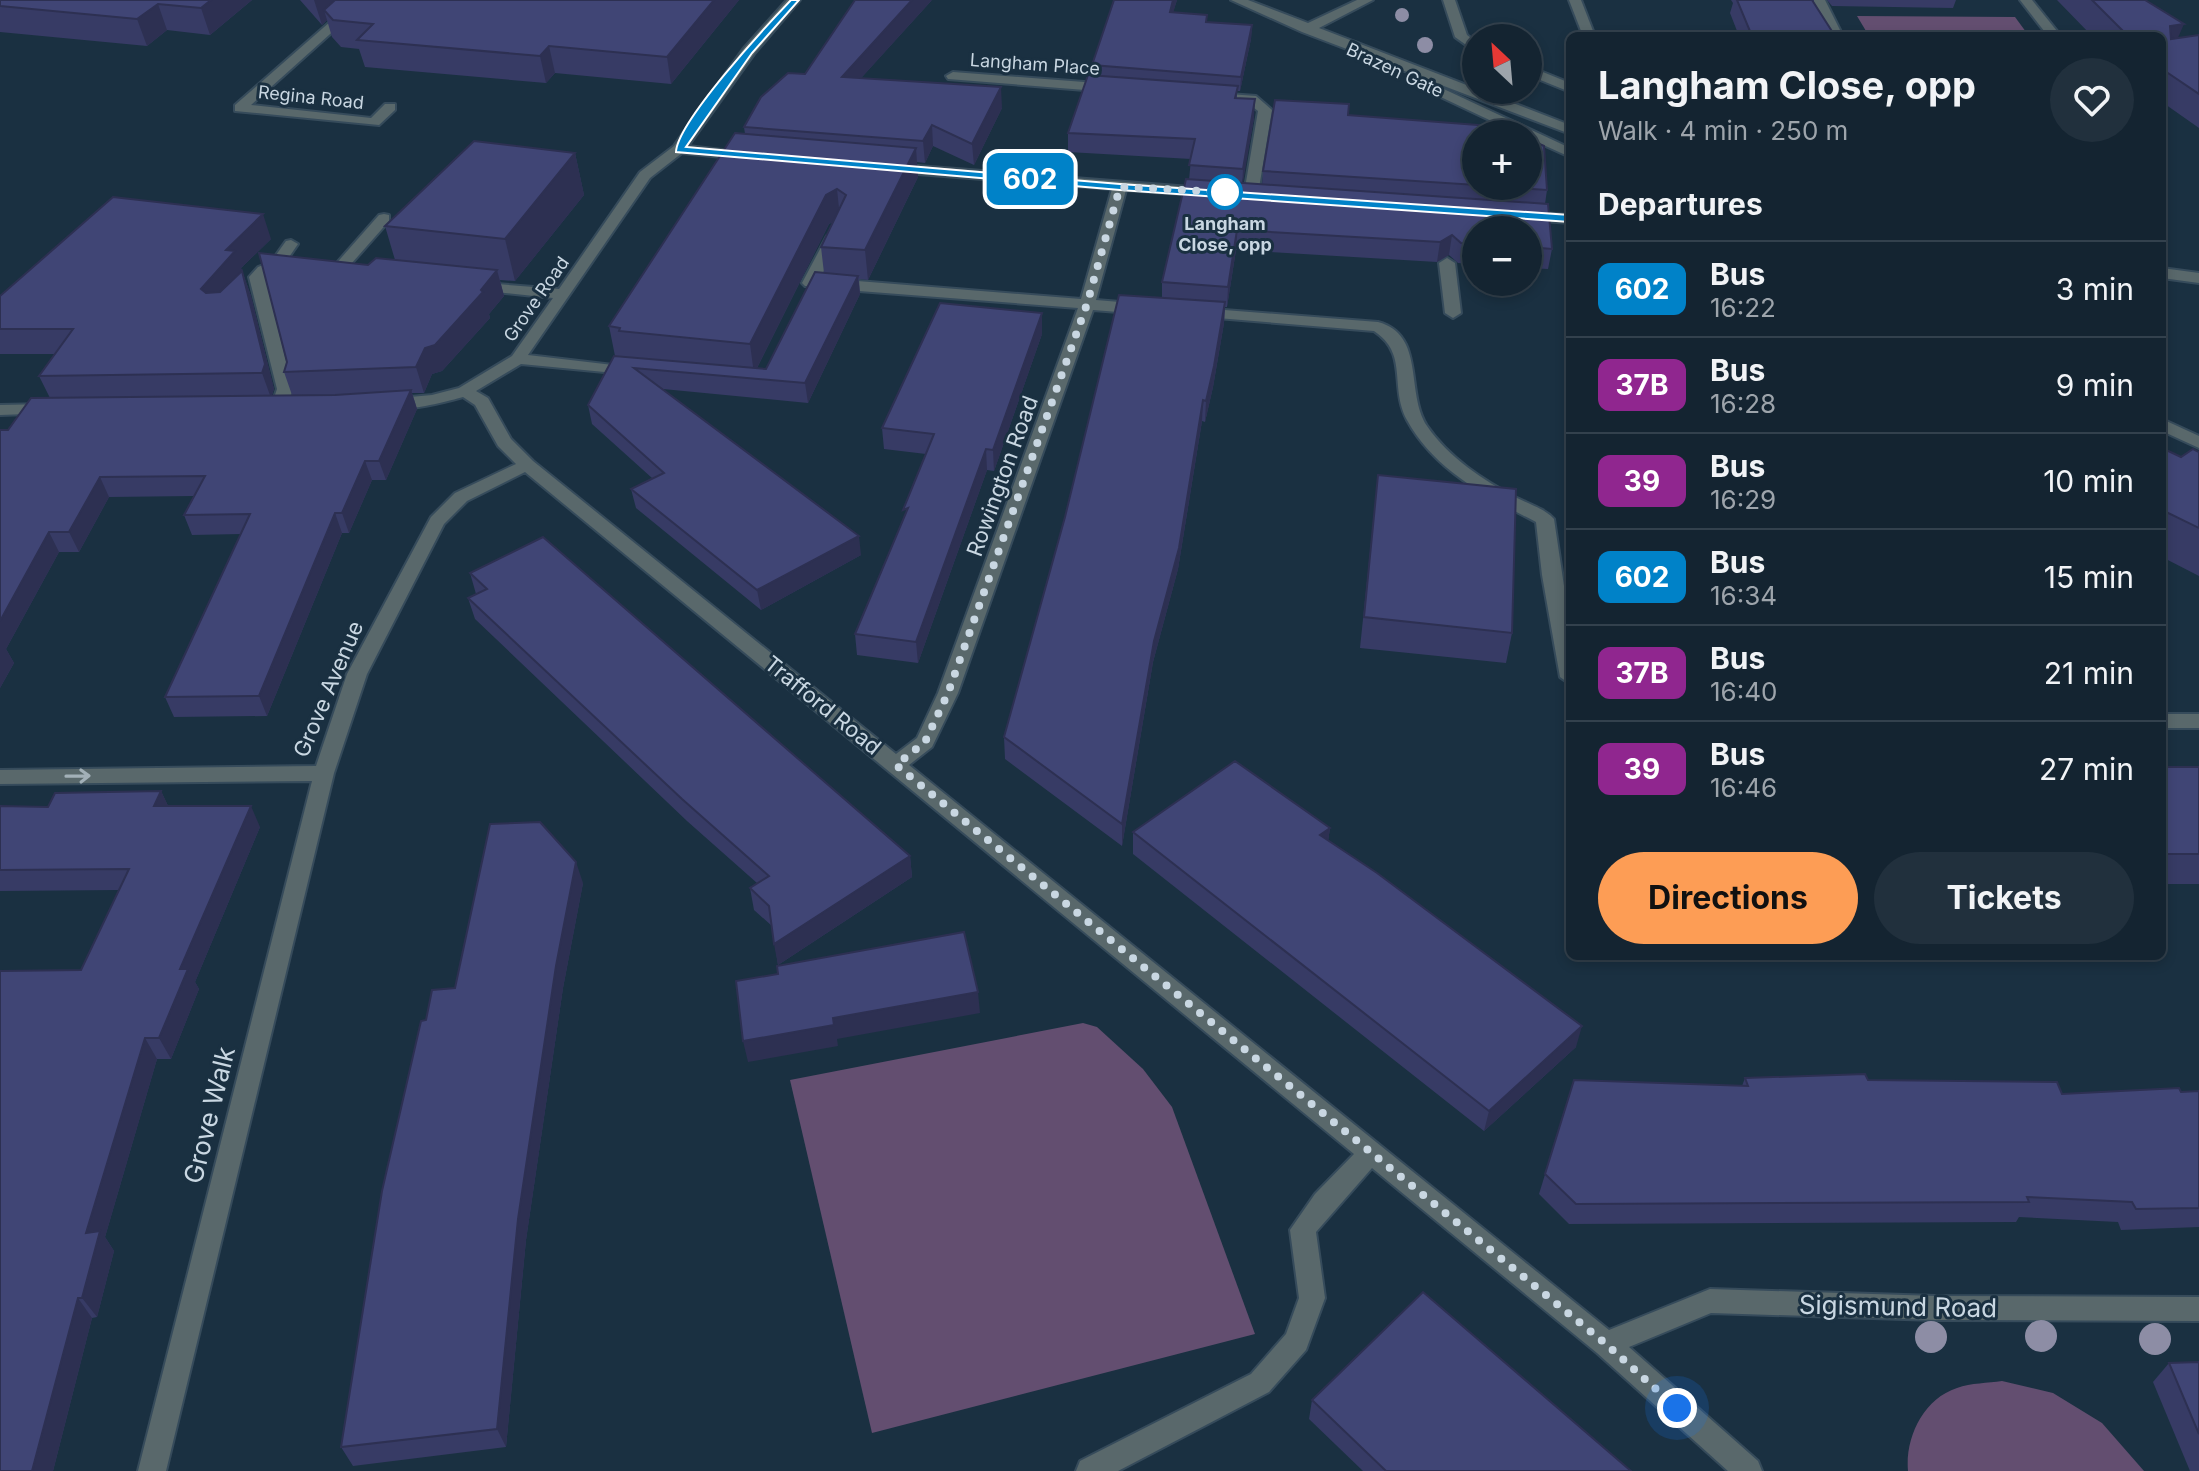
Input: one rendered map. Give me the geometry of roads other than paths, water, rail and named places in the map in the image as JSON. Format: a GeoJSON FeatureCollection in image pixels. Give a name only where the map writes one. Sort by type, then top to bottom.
{"type":"FeatureCollection","features":[{"type":"Feature","properties":{"kind":"street","name":"Regina Road"},"geometry":{"type":"LineString","coordinates":[[362,0],[240,108],[374,122],[390,107]]}},
{"type":"Feature","properties":{"kind":"street","name":"Grove Road"},"geometry":{"type":"LineString","coordinates":[[367,405],[433,400],[465,391],[518,359],[645,175],[679,149],[749,51],[794,0]]}},
{"type":"Feature","properties":{"kind":"street","name":"Brazen Gate"},"geometry":{"type":"LineString","coordinates":[[1237,0],[1566,128]]}},
{"type":"Feature","properties":{"kind":"street"},"geometry":{"type":"LineString","coordinates":[[1306,29],[1367,0]]}},
{"type":"Feature","properties":{"kind":"street"},"geometry":{"type":"LineString","coordinates":[[1449,0],[1462,38]]}},
{"type":"Feature","properties":{"kind":"street"},"geometry":{"type":"LineString","coordinates":[[1575,0],[1587,32]]}},
{"type":"Feature","properties":{"kind":"street"},"geometry":{"type":"LineString","coordinates":[[1819,0],[1835,32]]}},
{"type":"Feature","properties":{"kind":"street"},"geometry":{"type":"LineString","coordinates":[[2026,0],[2052,32]]}},
{"type":"Feature","properties":{"kind":"street","name":"Brazen Gate"},"geometry":{"type":"LineString","coordinates":[[1306,29],[1566,151]]}},
{"type":"Feature","properties":{"kind":"street","name":"Langham Place"},"geometry":{"type":"LineString","coordinates":[[953,76],[1126,89]]}},
{"type":"Feature","properties":{"kind":"street"},"geometry":{"type":"LineString","coordinates":[[1542,76],[1566,86]]}},
{"type":"Feature","properties":{"kind":"street"},"geometry":{"type":"LineString","coordinates":[[877,167],[1244,194],[1265,110],[1251,99],[1220,97]]}},
{"type":"Feature","properties":{"kind":"street"},"geometry":{"type":"LineString","coordinates":[[679,149],[760,158]]}},
{"type":"Feature","properties":{"kind":"street","name":"Rowington Road"},"geometry":{"type":"LineString","coordinates":[[896,765],[925,742],[948,693],[1087,304],[1120,187]]}},
{"type":"Feature","properties":{"kind":"street"},"geometry":{"type":"LineString","coordinates":[[1511,215],[1566,219]]}},
{"type":"Feature","properties":{"kind":"street"},"geometry":{"type":"LineString","coordinates":[[239,295],[262,269],[277,264],[331,268],[384,218]]}},
{"type":"Feature","properties":{"kind":"street"},"geometry":{"type":"LineString","coordinates":[[839,225],[806,290],[1087,304],[1378,327],[1397,338],[1406,358],[1404,392],[1421,430],[1475,483],[1545,519],[1551,575],[1566,656]]}},
{"type":"Feature","properties":{"kind":"street"},"geometry":{"type":"LineString","coordinates":[[277,264],[291,244]]}},
{"type":"Feature","properties":{"kind":"street"},"geometry":{"type":"LineString","coordinates":[[1447,263],[1453,313]]}},
{"type":"Feature","properties":{"kind":"street"},"geometry":{"type":"LineString","coordinates":[[2166,274],[2199,278]]}},
{"type":"Feature","properties":{"kind":"street"},"geometry":{"type":"LineString","coordinates":[[257,277],[285,389],[279,407]]}},
{"type":"Feature","properties":{"kind":"street"},"geometry":{"type":"LineString","coordinates":[[457,283],[563,294]]}},
{"type":"Feature","properties":{"kind":"street"},"geometry":{"type":"LineString","coordinates":[[518,359],[653,374]]}},
{"type":"Feature","properties":{"kind":"street","name":"Trafford Road"},"geometry":{"type":"LineString","coordinates":[[465,391],[482,402],[504,442],[527,465],[1606,1344],[1748,1471]]}},
{"type":"Feature","properties":{"kind":"street"},"geometry":{"type":"LineString","coordinates":[[0,410],[61,409]]}},
{"type":"Feature","properties":{"kind":"street"},"geometry":{"type":"LineString","coordinates":[[2166,426],[2199,443]]}},
{"type":"Feature","properties":{"kind":"street","name":"Grove Avenue"},"geometry":{"type":"LineString","coordinates":[[0,777],[324,773],[357,674],[437,521],[461,497],[527,465]]}},
{"type":"Feature","properties":{"kind":"street"},"geometry":{"type":"LineString","coordinates":[[2166,721],[2199,721]]}},
{"type":"Feature","properties":{"kind":"street","name":"Grove Walk"},"geometry":{"type":"LineString","coordinates":[[152,1471],[324,773]]}},
{"type":"Feature","properties":{"kind":"street"},"geometry":{"type":"LineString","coordinates":[[1090,1471],[1260,1383],[1297,1341],[1312,1298],[1303,1230],[1324,1202],[1370,1154]]}},
{"type":"Feature","properties":{"kind":"street","name":"Sigismund Road"},"geometry":{"type":"LineString","coordinates":[[1606,1344],[1710,1301],[1936,1308],[2199,1309]]}},
{"type":"Feature","properties":{"kind":"place","name":"Langham Close, opp"},"geometry":{"type":"Point","coordinates":[1225,192]}}]}
